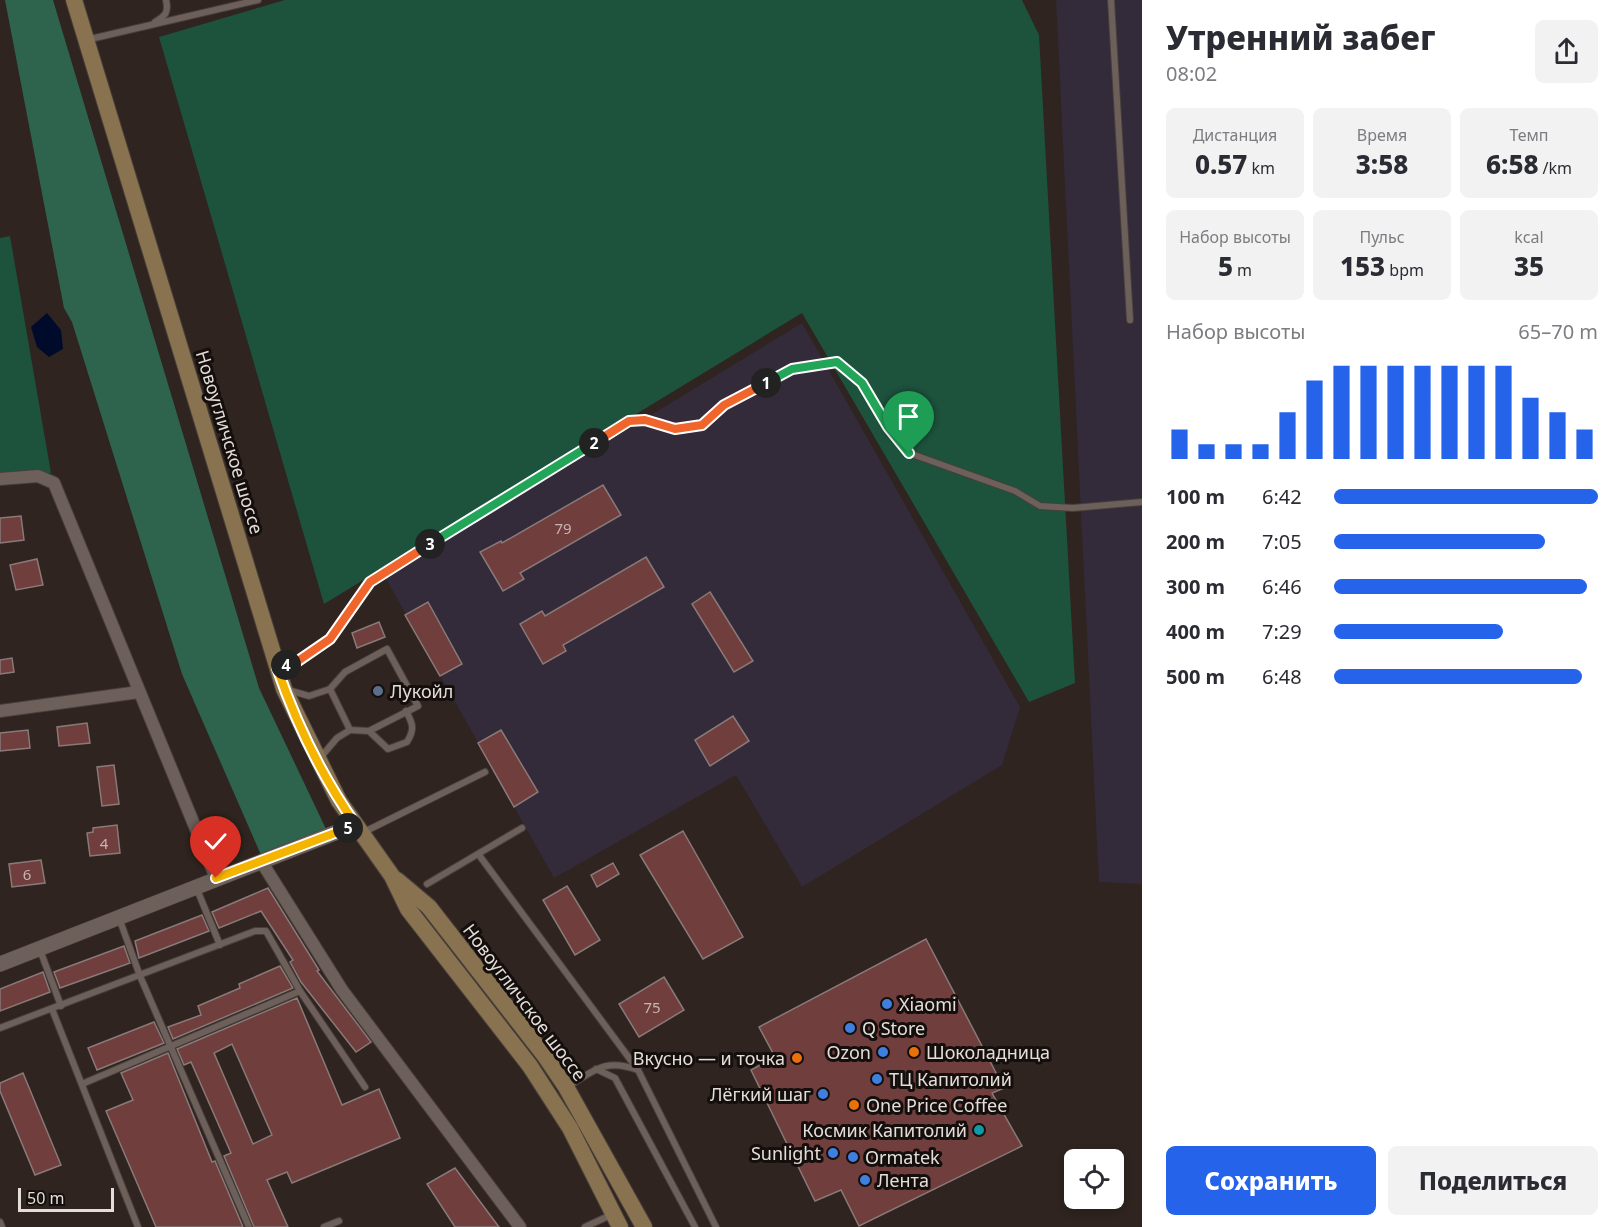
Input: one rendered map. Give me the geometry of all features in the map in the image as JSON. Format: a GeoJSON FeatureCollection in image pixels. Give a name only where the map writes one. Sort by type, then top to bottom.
{"type":"FeatureCollection","features":[{"type":"Feature","properties":{"kind":"main road","name":"Новоугличское шоссе"},"geometry":{"type":"LineString","coordinates":[[74,0],[284,689],[318,761],[359,829],[392,876],[408,909],[530,1066],[570,1128],[617,1220]]}},
{"type":"Feature","properties":{"kind":"main road","name":"Новоугличское шоссе"},"geometry":{"type":"LineString","coordinates":[[392,876],[429,908],[545,1056],[566,1087],[644,1227]]}},
{"type":"Feature","properties":{"kind":"street"},"geometry":{"type":"LineString","coordinates":[[0,479],[38,476],[54,483],[216,878]]}},
{"type":"Feature","properties":{"kind":"street"},"geometry":{"type":"LineString","coordinates":[[0,711],[139,692]]}},
{"type":"Feature","properties":{"kind":"street"},"geometry":{"type":"LineString","coordinates":[[0,964],[261,861],[359,829]]}},
{"type":"Feature","properties":{"kind":"street"},"geometry":{"type":"LineString","coordinates":[[261,861],[342,990],[520,1227]]}},
{"type":"Feature","properties":{"kind":"lane"},"geometry":{"type":"LineString","coordinates":[[149,26],[166,15],[168,9],[166,0]]}},
{"type":"Feature","properties":{"kind":"lane"},"geometry":{"type":"LineString","coordinates":[[86,40],[258,0]]}},
{"type":"Feature","properties":{"kind":"lane"},"geometry":{"type":"LineString","coordinates":[[1111,0],[1130,320]]}},
{"type":"Feature","properties":{"kind":"lane"},"geometry":{"type":"LineString","coordinates":[[277,668],[298,661],[330,639],[370,582],[629,421],[645,420],[675,429],[702,425],[724,405],[792,369],[837,362],[862,383],[888,427],[909,453],[1015,491],[1040,506],[1073,508],[1142,502]]}},
{"type":"Feature","properties":{"kind":"lane"},"geometry":{"type":"LineString","coordinates":[[284,689],[309,696],[330,689],[345,672],[387,649],[418,706],[369,731],[350,730],[337,738],[318,761]]}},
{"type":"Feature","properties":{"kind":"lane"},"geometry":{"type":"LineString","coordinates":[[330,689],[350,730]]}},
{"type":"Feature","properties":{"kind":"lane"},"geometry":{"type":"LineString","coordinates":[[369,731],[388,748],[407,742],[413,724],[406,711]]}},
{"type":"Feature","properties":{"kind":"lane"},"geometry":{"type":"LineString","coordinates":[[359,829],[485,772]]}},
{"type":"Feature","properties":{"kind":"lane"},"geometry":{"type":"LineString","coordinates":[[427,884],[522,828]]}},
{"type":"Feature","properties":{"kind":"lane"},"geometry":{"type":"LineString","coordinates":[[479,855],[638,1070],[716,1227]]}},
{"type":"Feature","properties":{"kind":"lane"},"geometry":{"type":"LineString","coordinates":[[196,886],[220,945]]}},
{"type":"Feature","properties":{"kind":"lane"},"geometry":{"type":"LineString","coordinates":[[118,918],[140,976],[249,1227]]}},
{"type":"Feature","properties":{"kind":"lane"},"geometry":{"type":"LineString","coordinates":[[0,1028],[255,931],[266,931],[300,992],[364,1088]]}},
{"type":"Feature","properties":{"kind":"lane"},"geometry":{"type":"LineString","coordinates":[[39,949],[61,1006]]}},
{"type":"Feature","properties":{"kind":"lane"},"geometry":{"type":"LineString","coordinates":[[82,1084],[300,992]]}},
{"type":"Feature","properties":{"kind":"lane"},"geometry":{"type":"LineString","coordinates":[[52,1009],[138,1227]]}},
{"type":"Feature","properties":{"kind":"lane"},"geometry":{"type":"LineString","coordinates":[[566,1087],[596,1068],[619,1063],[638,1070]]}},
{"type":"Feature","properties":{"kind":"lane"},"geometry":{"type":"LineString","coordinates":[[596,1068],[615,1078],[695,1227]]}},
{"type":"Feature","properties":{"kind":"lane"},"geometry":{"type":"LineString","coordinates":[[585,1227],[617,1220]]}},
{"type":"Feature","properties":{"kind":"lane"},"geometry":{"type":"LineString","coordinates":[[324,1227],[339,1221]]}},
{"type":"Feature","properties":{"kind":"lane"},"geometry":{"type":"LineString","coordinates":[[0,1222],[2,1227]]}},
{"type":"Feature","properties":{"kind":"shaded area"},"geometry":{"type":"Polygon","coordinates":[[[1056,0],[1142,0],[1142,884],[1099,882],[1056,0]]]}},
{"type":"Feature","properties":{"kind":"shaded area"},"geometry":{"type":"Polygon","coordinates":[[[802,323],[1020,707],[1002,765],[802,887],[736,775],[554,878],[385,577],[802,323]]]}},
{"type":"Feature","properties":{"kind":"green space"},"geometry":{"type":"Polygon","coordinates":[[[5,0],[53,0],[259,688],[326,829],[261,855],[182,674],[72,322],[64,308],[5,0]]]}},
{"type":"Feature","properties":{"kind":"green space"},"geometry":{"type":"Polygon","coordinates":[[[285,0],[1022,0],[1039,35],[1075,683],[1029,702],[802,313],[324,604],[159,37],[285,0]]]}},
{"type":"Feature","properties":{"kind":"green space"},"geometry":{"type":"Polygon","coordinates":[[[10,236],[51,473],[0,479],[0,238],[10,236]]]}},
{"type":"Feature","properties":{"kind":"water"},"geometry":{"type":"Polygon","coordinates":[[[47,313],[61,330],[63,349],[49,357],[37,347],[31,327],[47,313]]]}},
{"type":"Feature","properties":{"kind":"building"},"geometry":{"type":"Polygon","coordinates":[[[603,485],[621,515],[520,573],[524,579],[503,591],[480,552],[501,541],[502,543],[603,485]]]}},
{"type":"Feature","properties":{"kind":"building"},"geometry":{"type":"Polygon","coordinates":[[[21,516],[24,540],[0,543],[0,518],[21,516]]]}},
{"type":"Feature","properties":{"kind":"building"},"geometry":{"type":"Polygon","coordinates":[[[646,557],[664,587],[563,645],[566,651],[543,664],[520,624],[542,611],[545,616],[646,557]]]}},
{"type":"Feature","properties":{"kind":"building"},"geometry":{"type":"Polygon","coordinates":[[[37,559],[43,585],[16,590],[10,565],[37,559]]]}},
{"type":"Feature","properties":{"kind":"building"},"geometry":{"type":"Polygon","coordinates":[[[710,592],[753,661],[734,672],[692,604],[710,592]]]}},
{"type":"Feature","properties":{"kind":"building"},"geometry":{"type":"Polygon","coordinates":[[[428,602],[462,664],[440,676],[405,615],[428,602]]]}},
{"type":"Feature","properties":{"kind":"building"},"geometry":{"type":"Polygon","coordinates":[[[379,622],[385,637],[357,648],[352,633],[379,622]]]}},
{"type":"Feature","properties":{"kind":"building"},"geometry":{"type":"Polygon","coordinates":[[[12,658],[14,672],[0,674],[0,660],[12,658]]]}},
{"type":"Feature","properties":{"kind":"building"},"geometry":{"type":"Polygon","coordinates":[[[733,716],[749,741],[710,766],[695,740],[733,716]]]}},
{"type":"Feature","properties":{"kind":"building"},"geometry":{"type":"Polygon","coordinates":[[[87,723],[90,743],[59,746],[57,727],[87,723]]]}},
{"type":"Feature","properties":{"kind":"building"},"geometry":{"type":"Polygon","coordinates":[[[28,730],[30,748],[0,751],[0,733],[28,730]]]}},
{"type":"Feature","properties":{"kind":"building"},"geometry":{"type":"Polygon","coordinates":[[[501,730],[538,792],[514,807],[478,743],[501,730]]]}},
{"type":"Feature","properties":{"kind":"building"},"geometry":{"type":"Polygon","coordinates":[[[114,765],[119,804],[102,806],[97,767],[114,765]]]}},
{"type":"Feature","properties":{"kind":"building"},"geometry":{"type":"Polygon","coordinates":[[[117,825],[120,853],[90,856],[87,833],[93,832],[93,828],[117,825]]]}},
{"type":"Feature","properties":{"kind":"building"},"geometry":{"type":"Polygon","coordinates":[[[683,831],[743,937],[703,959],[640,855],[683,831]]]}},
{"type":"Feature","properties":{"kind":"building"},"geometry":{"type":"Polygon","coordinates":[[[41,860],[45,883],[12,887],[9,864],[41,860]]]}},
{"type":"Feature","properties":{"kind":"building"},"geometry":{"type":"Polygon","coordinates":[[[613,863],[619,874],[597,887],[591,875],[613,863]]]}},
{"type":"Feature","properties":{"kind":"building"},"geometry":{"type":"Polygon","coordinates":[[[567,886],[600,940],[575,955],[543,900],[567,886]]]}},
{"type":"Feature","properties":{"kind":"building"},"geometry":{"type":"Polygon","coordinates":[[[268,888],[319,970],[317,971],[371,1042],[356,1052],[301,982],[290,962],[293,960],[261,911],[219,928],[212,912],[268,888]]]}},
{"type":"Feature","properties":{"kind":"building"},"geometry":{"type":"Polygon","coordinates":[[[202,915],[209,931],[139,958],[135,941],[202,915]]]}},
{"type":"Feature","properties":{"kind":"building","name":"ТЦ Капитолий"},"geometry":{"type":"Polygon","coordinates":[[[926,939],[1004,1088],[992,1093],[1022,1146],[859,1226],[841,1190],[815,1201],[751,1070],[775,1057],[759,1027],[926,939]]]}},
{"type":"Feature","properties":{"kind":"building"},"geometry":{"type":"Polygon","coordinates":[[[124,946],[130,963],[60,988],[54,972],[124,946]]]}},
{"type":"Feature","properties":{"kind":"building"},"geometry":{"type":"Polygon","coordinates":[[[280,966],[293,988],[173,1039],[168,1027],[201,1015],[198,1006],[240,988],[239,984],[280,966]]]}},
{"type":"Feature","properties":{"kind":"building"},"geometry":{"type":"Polygon","coordinates":[[[43,972],[50,992],[0,1011],[0,989],[43,972]]]}},
{"type":"Feature","properties":{"kind":"building"},"geometry":{"type":"Polygon","coordinates":[[[664,977],[684,1010],[639,1037],[619,1004],[664,977]]]}},
{"type":"Feature","properties":{"kind":"building"},"geometry":{"type":"Polygon","coordinates":[[[297,998],[342,1105],[379,1089],[400,1138],[292,1183],[287,1172],[267,1180],[288,1227],[254,1227],[224,1156],[231,1153],[191,1062],[184,1065],[177,1049],[297,998]],[[232,1044],[214,1053],[253,1144],[272,1135],[232,1044]]]}},
{"type":"Feature","properties":{"kind":"building"},"geometry":{"type":"Polygon","coordinates":[[[154,1022],[164,1043],[97,1070],[88,1048],[154,1022]]]}},
{"type":"Feature","properties":{"kind":"building"},"geometry":{"type":"Polygon","coordinates":[[[168,1053],[212,1162],[215,1161],[243,1227],[156,1227],[106,1111],[133,1100],[121,1073],[168,1053]]]}},
{"type":"Feature","properties":{"kind":"building"},"geometry":{"type":"Polygon","coordinates":[[[23,1073],[61,1165],[35,1175],[0,1091],[0,1083],[23,1073]]]}},
{"type":"Feature","properties":{"kind":"building"},"geometry":{"type":"Polygon","coordinates":[[[455,1168],[499,1227],[455,1227],[427,1184],[455,1168]]]}},
{"type":"Feature","properties":{"kind":"place","name":"Лукойл"},"geometry":{"type":"Point","coordinates":[378,691]}},
{"type":"Feature","properties":{"kind":"place","name":"Xiaomi"},"geometry":{"type":"Point","coordinates":[887,1004]}},
{"type":"Feature","properties":{"kind":"place","name":"Q Store"},"geometry":{"type":"Point","coordinates":[850,1028]}},
{"type":"Feature","properties":{"kind":"place","name":"Ozon"},"geometry":{"type":"Point","coordinates":[883,1052]}},
{"type":"Feature","properties":{"kind":"place","name":"Шоколадница"},"geometry":{"type":"Point","coordinates":[914,1052]}},
{"type":"Feature","properties":{"kind":"place","name":"Вкусно — и точка"},"geometry":{"type":"Point","coordinates":[797,1058]}},
{"type":"Feature","properties":{"kind":"place","name":"ТЦ Капитолий"},"geometry":{"type":"Point","coordinates":[877,1079]}},
{"type":"Feature","properties":{"kind":"place","name":"Лёгкий шаг"},"geometry":{"type":"Point","coordinates":[823,1094]}},
{"type":"Feature","properties":{"kind":"place","name":"One Price Coffee"},"geometry":{"type":"Point","coordinates":[854,1105]}},
{"type":"Feature","properties":{"kind":"place","name":"Космик Капитолий"},"geometry":{"type":"Point","coordinates":[979,1130]}},
{"type":"Feature","properties":{"kind":"place","name":"Sunlight"},"geometry":{"type":"Point","coordinates":[833,1153]}},
{"type":"Feature","properties":{"kind":"place","name":"Ormatek"},"geometry":{"type":"Point","coordinates":[853,1157]}},
{"type":"Feature","properties":{"kind":"place","name":"Лента"},"geometry":{"type":"Point","coordinates":[865,1180]}},
{"type":"Feature","properties":{"kind":"route"},"geometry":{"type":"LineString","coordinates":[[216,878],[356,825],[339,801],[318,761],[284,689],[277,668],[298,661],[330,639],[370,582],[493,504],[629,421],[645,420],[675,429],[702,425],[724,405],[792,369],[837,362],[862,383],[888,427],[909,453]]}}]}
